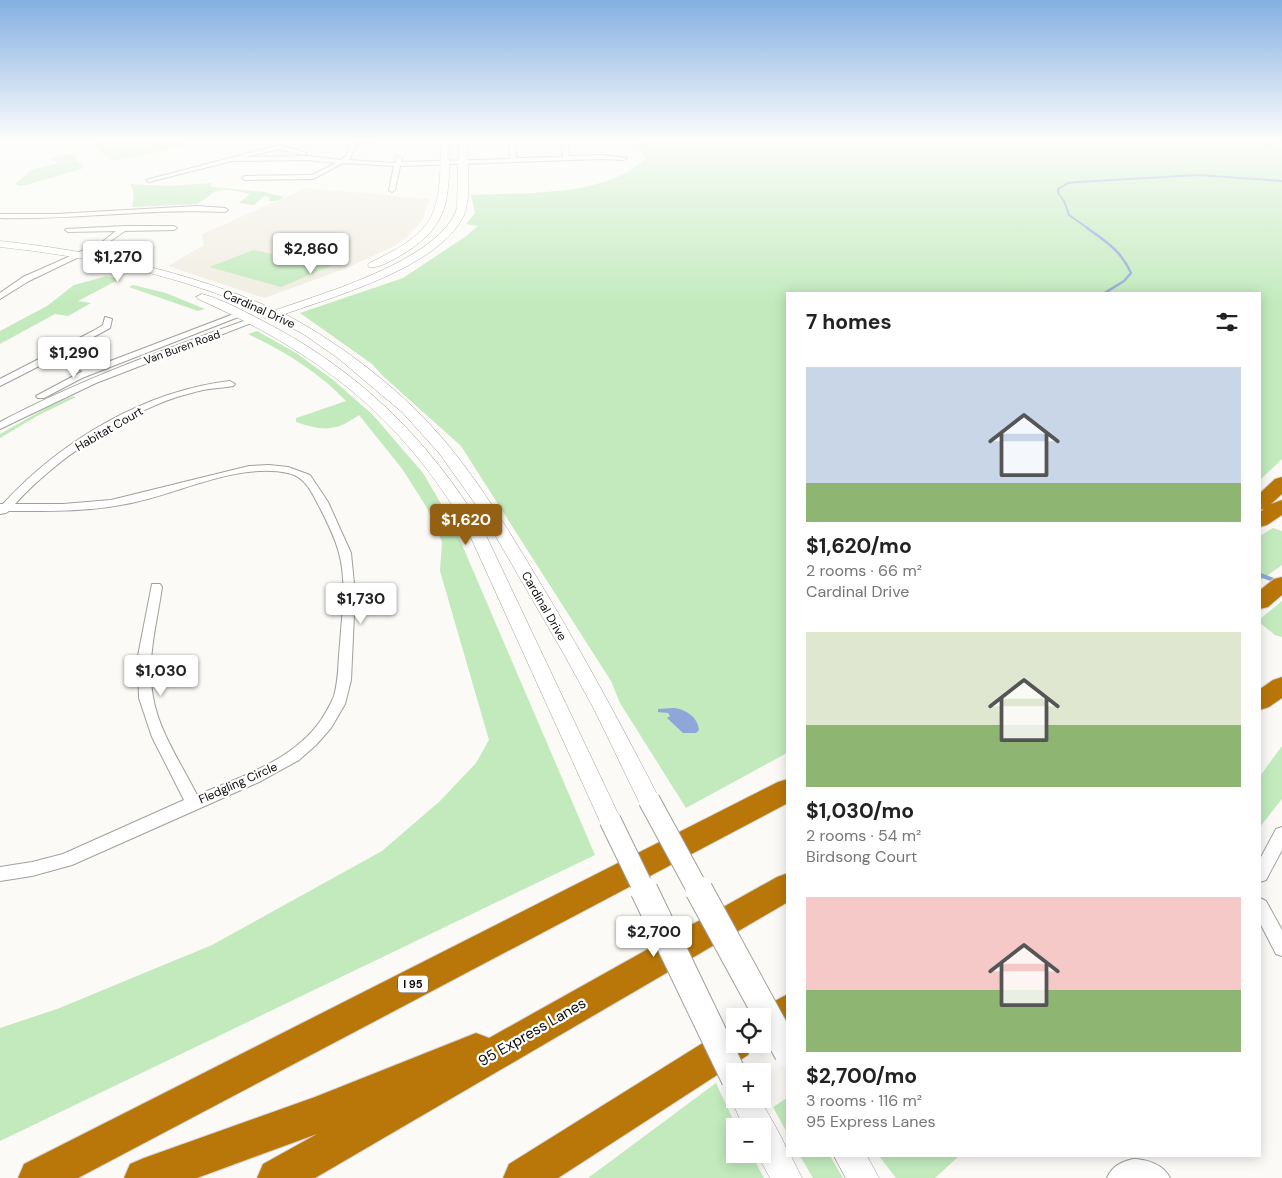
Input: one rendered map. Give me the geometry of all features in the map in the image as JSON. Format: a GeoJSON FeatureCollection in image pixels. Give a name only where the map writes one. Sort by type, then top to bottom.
{"type":"FeatureCollection","features":[{"type":"Feature","properties":{"kind":"highway"},"geometry":{"type":"LineString","coordinates":[[1261,503],[1282,483]]}},
{"type":"Feature","properties":{"kind":"highway"},"geometry":{"type":"LineString","coordinates":[[1261,520],[1282,506]]}},
{"type":"Feature","properties":{"kind":"highway"},"geometry":{"type":"LineString","coordinates":[[1261,601],[1282,584]]}},
{"type":"Feature","properties":{"kind":"highway"},"geometry":{"type":"LineString","coordinates":[[1261,700],[1282,686]]}},
{"type":"Feature","properties":{"kind":"highway","name":"I 95"},"geometry":{"type":"LineString","coordinates":[[38,1178],[786,791]]}},
{"type":"Feature","properties":{"kind":"highway","name":"95 Express Lanes"},"geometry":{"type":"LineString","coordinates":[[278,1178],[786,887]]}},
{"type":"Feature","properties":{"kind":"highway"},"geometry":{"type":"LineString","coordinates":[[144,1178],[316,1116],[427,1071],[580,1004]]}},
{"type":"Feature","properties":{"kind":"highway"},"geometry":{"type":"LineString","coordinates":[[771,1020],[786,1011]]}},
{"type":"Feature","properties":{"kind":"highway"},"geometry":{"type":"LineString","coordinates":[[523,1178],[726,1049]]}},
{"type":"Feature","properties":{"kind":"main road"},"geometry":{"type":"LineString","coordinates":[[258,314],[363,270],[417,239],[435,221],[441,208],[442,194]]}},
{"type":"Feature","properties":{"kind":"main road"},"geometry":{"type":"LineString","coordinates":[[258,314],[381,274],[414,256],[438,240],[451,226],[461,208],[461,194]]}},
{"type":"Feature","properties":{"kind":"main road","name":"Cardinal Drive"},"geometry":{"type":"LineString","coordinates":[[0,244],[178,278],[321,340],[389,393],[422,425],[472,485],[505,538],[597,697],[649,800],[786,1049]]}},
{"type":"Feature","properties":{"kind":"main road","name":"Cardinal Drive"},"geometry":{"type":"LineString","coordinates":[[0,250],[75,257],[258,314],[362,390],[402,428],[447,484],[476,529],[610,820],[727,1063]]}},
{"type":"Feature","properties":{"kind":"main road"},"geometry":{"type":"LineString","coordinates":[[771,1148],[787,1178]]}},
{"type":"Feature","properties":{"kind":"main road"},"geometry":{"type":"LineString","coordinates":[[850,1157],[864,1178]]}},
{"type":"Feature","properties":{"kind":"street"},"geometry":{"type":"LineString","coordinates":[[0,216],[74,216],[185,207],[225,210]]}},
{"type":"Feature","properties":{"kind":"street"},"geometry":{"type":"LineString","coordinates":[[0,297],[26,279],[113,238],[125,228]]}},
{"type":"Feature","properties":{"kind":"street"},"geometry":{"type":"LineString","coordinates":[[68,230],[174,228]]}},
{"type":"Feature","properties":{"kind":"street","name":"Van Buren Road"},"geometry":{"type":"LineString","coordinates":[[0,420],[66,381],[258,314]]}},
{"type":"Feature","properties":{"kind":"street","name":"Van Buren Road"},"geometry":{"type":"LineString","coordinates":[[0,426],[57,396],[106,374],[258,314]]}},
{"type":"Feature","properties":{"kind":"street"},"geometry":{"type":"LineString","coordinates":[[0,383],[48,360],[104,329],[108,324],[108,319]]}},
{"type":"Feature","properties":{"kind":"street"},"geometry":{"type":"LineString","coordinates":[[48,360],[106,374]]}},
{"type":"Feature","properties":{"kind":"street","name":"Habitat Court"},"geometry":{"type":"LineString","coordinates":[[2,509],[49,467],[73,449],[114,424],[167,397],[209,385],[230,384]]}},
{"type":"Feature","properties":{"kind":"street","name":"Fledgling Circle"},"geometry":{"type":"LineString","coordinates":[[0,874],[32,869],[66,860],[262,774],[292,757],[318,735],[339,702],[345,670],[349,602],[347,560],[342,542],[313,484],[304,476],[287,470],[253,469],[239,471],[156,495],[104,505],[2,509]]}},
{"type":"Feature","properties":{"kind":"street"},"geometry":{"type":"LineString","coordinates":[[156,587],[143,670],[146,697],[151,716],[193,803]]}},
{"type":"Feature","properties":{"kind":"street"},"geometry":{"type":"LineString","coordinates":[[1261,873],[1282,834]]}},
{"type":"Feature","properties":{"kind":"street"},"geometry":{"type":"LineString","coordinates":[[1261,908],[1282,948]]}},
{"type":"Feature","properties":{"kind":"street"},"geometry":{"type":"LineString","coordinates":[[1118,1178],[1124,1172],[1137,1169],[1151,1172],[1159,1178]]}},
{"type":"Feature","properties":{"kind":"shaded area"},"geometry":{"type":"Polygon","coordinates":[[[293,194],[373,194],[429,199],[423,219],[409,235],[395,246],[344,269],[264,298],[168,266],[204,245],[202,234],[293,194]]]}},
{"type":"Feature","properties":{"kind":"green space"},"geometry":{"type":"Polygon","coordinates":[[[134,194],[211,194],[198,204],[132,207],[134,194]]]}},
{"type":"Feature","properties":{"kind":"green space"},"geometry":{"type":"Polygon","coordinates":[[[250,194],[272,194],[284,197],[277,201],[269,201],[270,197],[265,196],[254,205],[239,203],[250,194]]]}},
{"type":"Feature","properties":{"kind":"green space"},"geometry":{"type":"Polygon","coordinates":[[[1282,194],[1282,459],[1261,479],[1261,292],[786,292],[786,754],[686,808],[620,703],[611,681],[461,446],[372,364],[300,313],[403,278],[465,237],[478,226],[466,224],[475,213],[471,195],[1282,194]]]}},
{"type":"Feature","properties":{"kind":"green space"},"geometry":{"type":"Polygon","coordinates":[[[254,250],[313,263],[342,261],[281,287],[209,267],[254,250]]]}},
{"type":"Feature","properties":{"kind":"green space"},"geometry":{"type":"Polygon","coordinates":[[[107,276],[122,280],[114,282],[78,301],[91,303],[68,316],[55,314],[0,344],[0,331],[47,306],[74,285],[107,276]]]}},
{"type":"Feature","properties":{"kind":"green space"},"geometry":{"type":"Polygon","coordinates":[[[133,285],[166,293],[205,309],[198,311],[129,287],[133,285]]]}},
{"type":"Feature","properties":{"kind":"green space"},"geometry":{"type":"Polygon","coordinates":[[[257,331],[296,353],[332,379],[372,414],[423,473],[454,526],[595,855],[0,1141],[0,1028],[57,1009],[212,945],[382,851],[440,801],[476,763],[489,740],[440,571],[442,542],[427,508],[403,470],[359,415],[343,425],[329,428],[314,427],[296,422],[296,418],[346,401],[336,390],[300,363],[248,334],[257,331]]]}},
{"type":"Feature","properties":{"kind":"green space"},"geometry":{"type":"Polygon","coordinates":[[[73,396],[76,397],[37,416],[0,438],[0,434],[48,407],[73,396]]]}},
{"type":"Feature","properties":{"kind":"green space"},"geometry":{"type":"Polygon","coordinates":[[[1273,528],[1282,531],[1282,565],[1261,580],[1261,535],[1273,528]]]}},
{"type":"Feature","properties":{"kind":"green space"},"geometry":{"type":"Polygon","coordinates":[[[1282,601],[1282,637],[1275,635],[1261,624],[1261,618],[1282,601]]]}},
{"type":"Feature","properties":{"kind":"green space"},"geometry":{"type":"Polygon","coordinates":[[[1282,746],[1282,799],[1261,826],[1261,775],[1282,746]]]}},
{"type":"Feature","properties":{"kind":"green space"},"geometry":{"type":"Polygon","coordinates":[[[716,1083],[732,1118],[726,1118],[726,1163],[756,1163],[764,1178],[588,1178],[716,1083]]]}},
{"type":"Feature","properties":{"kind":"green space"},"geometry":{"type":"Polygon","coordinates":[[[786,1099],[786,1131],[773,1107],[786,1099]]]}},
{"type":"Feature","properties":{"kind":"green space"},"geometry":{"type":"Polygon","coordinates":[[[801,1157],[831,1157],[843,1178],[813,1178],[801,1157]]]}},
{"type":"Feature","properties":{"kind":"green space"},"geometry":{"type":"Polygon","coordinates":[[[880,1157],[958,1157],[935,1178],[896,1178],[880,1157]]]}},
{"type":"Feature","properties":{"kind":"water"},"geometry":{"type":"Polygon","coordinates":[[[674,708],[690,714],[694,718],[699,730],[696,733],[683,733],[667,718],[670,716],[668,713],[658,712],[658,709],[674,708]]]}},
{"type":"Feature","properties":{"kind":"waterway"},"geometry":{"type":"LineString","coordinates":[[1059,194],[1064,201],[1069,215],[1089,229]]}},
{"type":"Feature","properties":{"kind":"waterway"},"geometry":{"type":"LineString","coordinates":[[1087,228],[1118,253],[1131,273],[1124,281],[1106,292]]}},
{"type":"Feature","properties":{"kind":"waterway"},"geometry":{"type":"LineString","coordinates":[[1261,575],[1282,583]]}}]}
